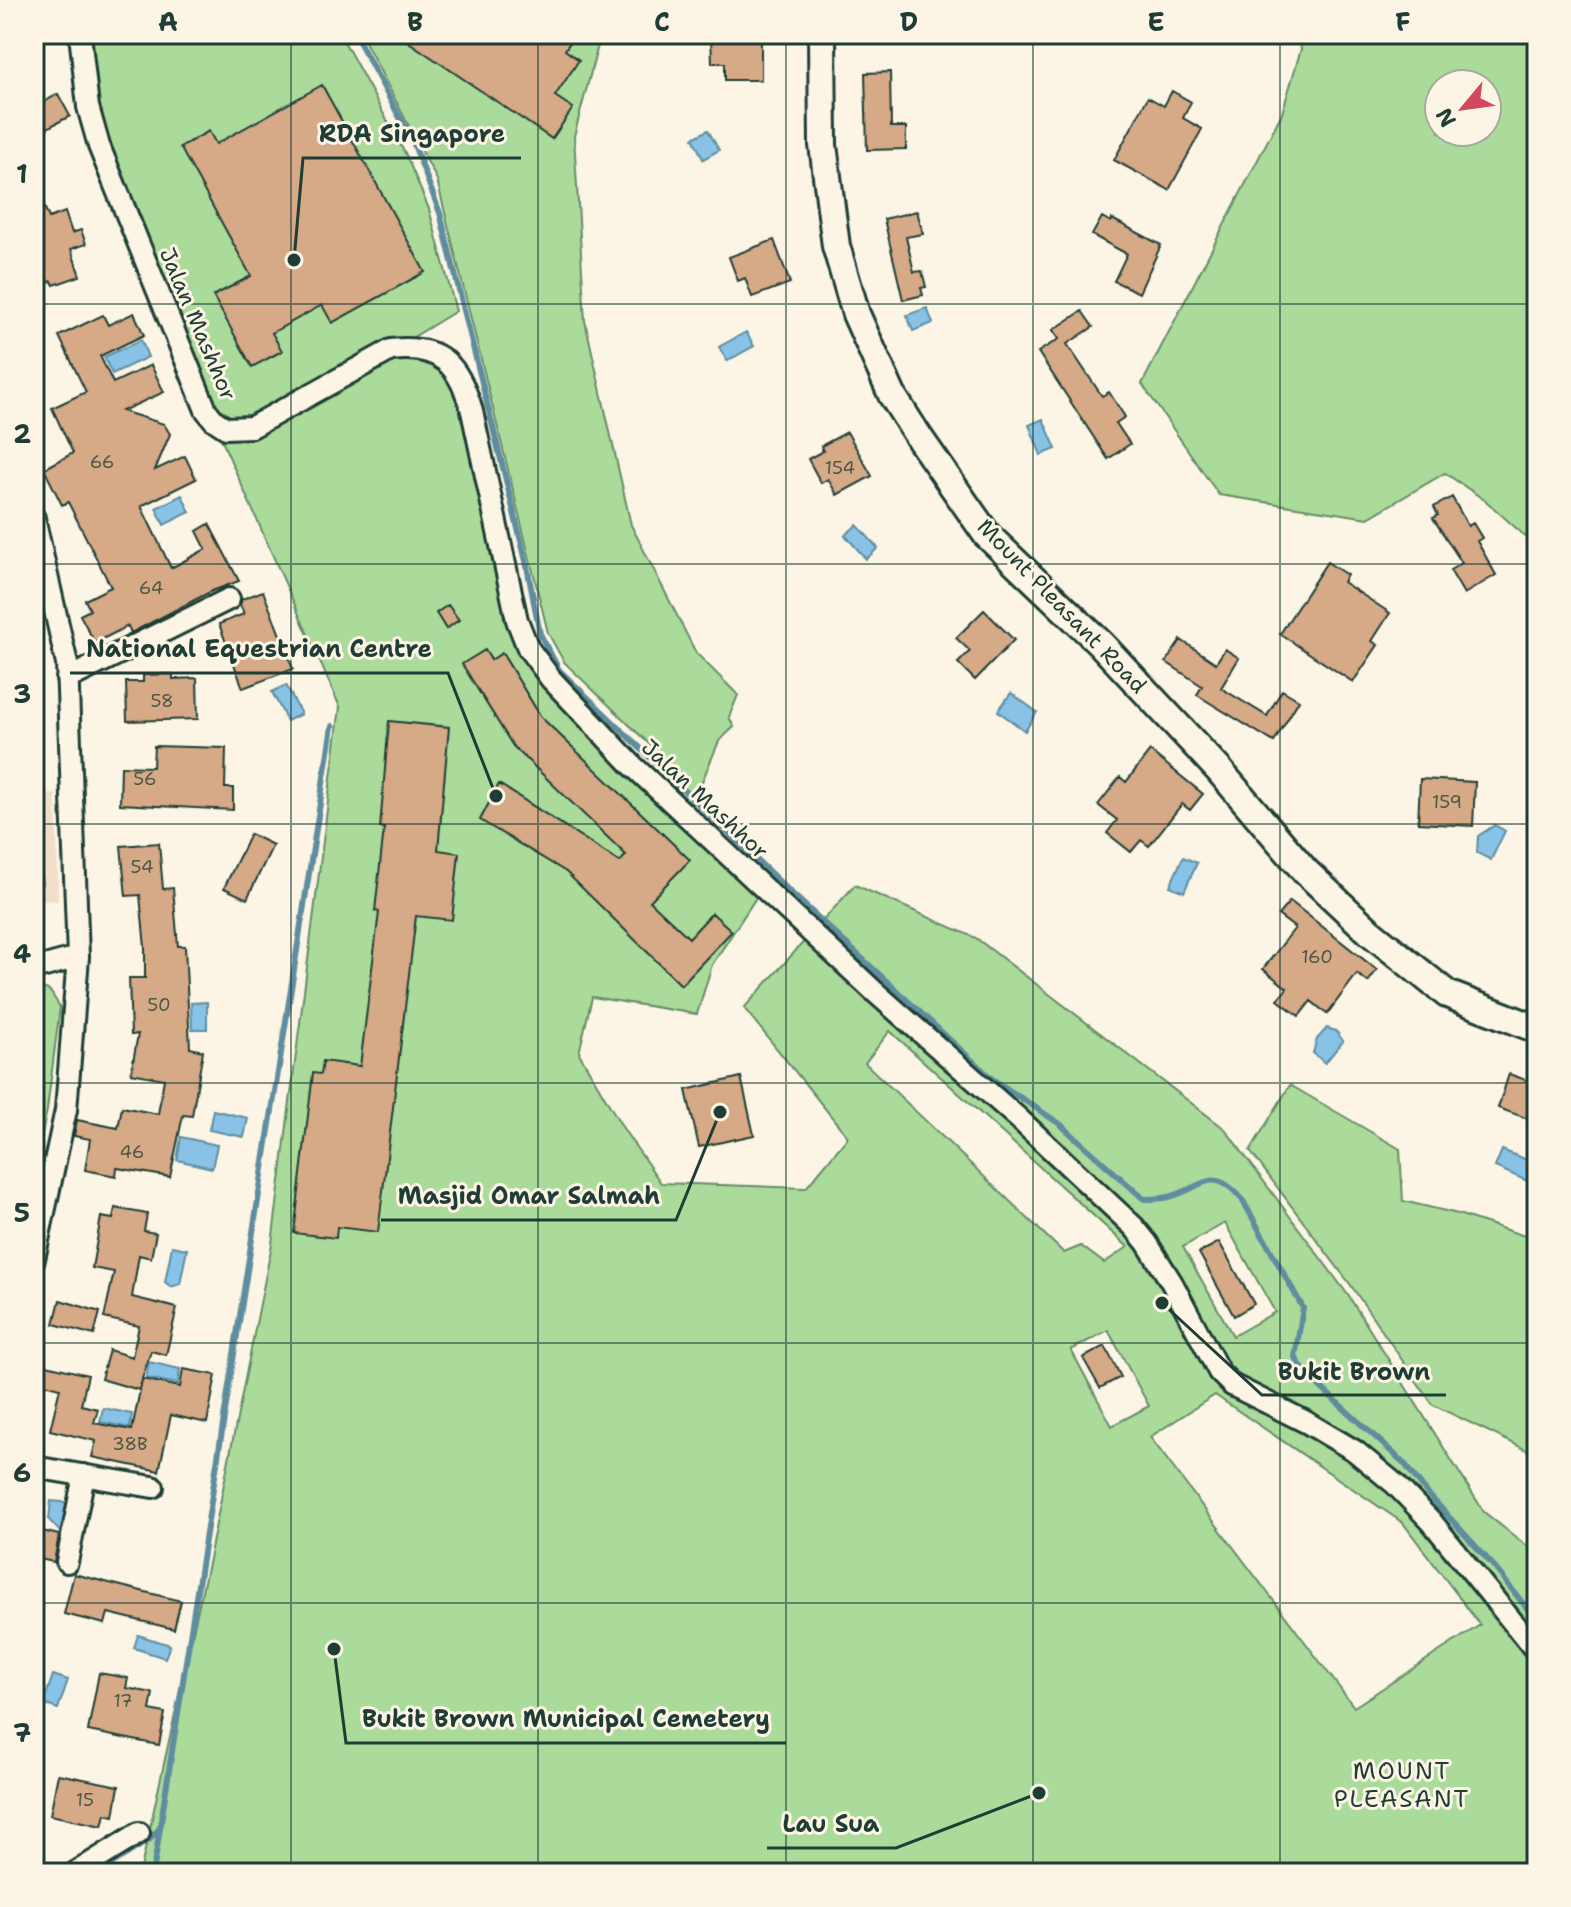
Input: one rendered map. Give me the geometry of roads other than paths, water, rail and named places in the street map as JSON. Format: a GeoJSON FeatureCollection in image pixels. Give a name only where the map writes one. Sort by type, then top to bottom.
{"type":"FeatureCollection","features":[{"type":"Feature","properties":{"kind":"street","name":"Jalan Mashhor"},"geometry":{"type":"LineString","coordinates":[[80,34],[88,107],[99,146],[206,410],[214,420],[226,428],[252,427],[391,350],[415,347],[447,361],[467,391],[517,620],[528,648],[551,679],[632,765],[875,992],[1019,1119],[1134,1227],[1172,1283],[1210,1359],[1232,1385],[1355,1451],[1395,1484],[1431,1521],[1537,1652]]}},
{"type":"Feature","properties":{"kind":"street","name":"Mount Pleasant Road"},"geometry":{"type":"LineString","coordinates":[[822,34],[823,145],[836,246],[856,314],[892,395],[987,535],[1101,644],[1218,769],[1305,871],[1370,932],[1447,994],[1537,1029]]}},
{"type":"Feature","properties":{"kind":"street"},"geometry":{"type":"LineString","coordinates":[[34,518],[67,664],[78,957],[66,1110],[34,1259]]}},
{"type":"Feature","properties":{"kind":"street"},"geometry":{"type":"LineString","coordinates":[[67,679],[229,599]]}},
{"type":"Feature","properties":{"kind":"street"},"geometry":{"type":"LineString","coordinates":[[34,969],[78,957]]}},
{"type":"Feature","properties":{"kind":"street"},"geometry":{"type":"LineString","coordinates":[[34,1467],[153,1487]]}},
{"type":"Feature","properties":{"kind":"street"},"geometry":{"type":"LineString","coordinates":[[67,1562],[84,1475]]}},
{"type":"Feature","properties":{"kind":"street"},"geometry":{"type":"LineString","coordinates":[[75,1873],[139,1833]]}},
{"type":"Feature","properties":{"kind":"water"},"geometry":{"type":"Polygon","coordinates":[[[708,130],[719,150],[703,159],[693,138],[708,130]]]}},
{"type":"Feature","properties":{"kind":"water"},"geometry":{"type":"Polygon","coordinates":[[[927,308],[933,323],[913,331],[907,315],[927,308]]]}},
{"type":"Feature","properties":{"kind":"water"},"geometry":{"type":"Polygon","coordinates":[[[746,332],[754,346],[727,361],[719,347],[746,332]]]}},
{"type":"Feature","properties":{"kind":"water"},"geometry":{"type":"Polygon","coordinates":[[[141,340],[148,357],[112,374],[104,357],[141,340]]]}},
{"type":"Feature","properties":{"kind":"water"},"geometry":{"type":"Polygon","coordinates":[[[1043,419],[1056,449],[1041,455],[1029,425],[1043,419]]]}},
{"type":"Feature","properties":{"kind":"water"},"geometry":{"type":"Polygon","coordinates":[[[182,495],[190,512],[164,525],[156,508],[182,495]]]}},
{"type":"Feature","properties":{"kind":"water"},"geometry":{"type":"Polygon","coordinates":[[[857,525],[878,548],[866,559],[845,535],[857,525]]]}},
{"type":"Feature","properties":{"kind":"water"},"geometry":{"type":"Polygon","coordinates":[[[286,685],[301,714],[287,721],[272,692],[286,685]]]}},
{"type":"Feature","properties":{"kind":"water"},"geometry":{"type":"Polygon","coordinates":[[[1011,693],[1037,712],[1025,731],[998,711],[1011,693]]]}},
{"type":"Feature","properties":{"kind":"water"},"geometry":{"type":"Polygon","coordinates":[[[1495,825],[1505,831],[1491,860],[1477,853],[1478,836],[1495,825]]]}},
{"type":"Feature","properties":{"kind":"water"},"geometry":{"type":"Polygon","coordinates":[[[34,849],[40,849],[42,884],[34,885],[34,849]]]}},
{"type":"Feature","properties":{"kind":"water"},"geometry":{"type":"Polygon","coordinates":[[[1183,857],[1197,863],[1184,892],[1170,886],[1183,857]]]}},
{"type":"Feature","properties":{"kind":"water"},"geometry":{"type":"Polygon","coordinates":[[[207,1002],[207,1029],[192,1029],[191,1003],[207,1002]]]}},
{"type":"Feature","properties":{"kind":"water"},"geometry":{"type":"Polygon","coordinates":[[[1327,1028],[1336,1031],[1343,1041],[1325,1063],[1313,1053],[1317,1039],[1327,1028]]]}},
{"type":"Feature","properties":{"kind":"water"},"geometry":{"type":"Polygon","coordinates":[[[213,1110],[248,1118],[244,1137],[209,1130],[213,1110]]]}},
{"type":"Feature","properties":{"kind":"water"},"geometry":{"type":"Polygon","coordinates":[[[181,1137],[217,1145],[212,1168],[177,1160],[181,1137]]]}},
{"type":"Feature","properties":{"kind":"water"},"geometry":{"type":"Polygon","coordinates":[[[1502,1150],[1537,1164],[1532,1183],[1495,1167],[1502,1150]]]}},
{"type":"Feature","properties":{"kind":"water"},"geometry":{"type":"Polygon","coordinates":[[[172,1246],[187,1249],[180,1284],[171,1287],[165,1282],[172,1246]]]}},
{"type":"Feature","properties":{"kind":"water"},"geometry":{"type":"Polygon","coordinates":[[[149,1362],[180,1369],[178,1384],[146,1378],[149,1362]]]}},
{"type":"Feature","properties":{"kind":"water"},"geometry":{"type":"Polygon","coordinates":[[[103,1408],[132,1414],[130,1428],[100,1422],[103,1408]]]}},
{"type":"Feature","properties":{"kind":"water"},"geometry":{"type":"Polygon","coordinates":[[[51,1501],[72,1503],[63,1535],[49,1520],[51,1501]]]}},
{"type":"Feature","properties":{"kind":"water"},"geometry":{"type":"Polygon","coordinates":[[[138,1635],[170,1645],[165,1658],[134,1648],[138,1635]]]}},
{"type":"Feature","properties":{"kind":"water"},"geometry":{"type":"Polygon","coordinates":[[[53,1675],[68,1680],[58,1709],[43,1704],[53,1675]]]}},
{"type":"Feature","properties":{"kind":"waterway"},"geometry":{"type":"LineString","coordinates":[[355,34],[413,142],[440,213],[526,561],[540,634],[559,670],[789,891],[991,1078],[1060,1124],[1144,1199],[1169,1197],[1207,1182],[1215,1181],[1232,1188],[1242,1199],[1303,1308],[1295,1357],[1306,1374],[1404,1463],[1537,1621]]}},
{"type":"Feature","properties":{"kind":"waterway"},"geometry":{"type":"LineString","coordinates":[[153,1873],[332,726]]}},
{"type":"Feature","properties":{"kind":"waterway"},"geometry":{"type":"LineString","coordinates":[[97,1873],[149,1840],[159,1829]]}},
{"type":"Feature","properties":{"kind":"place","name":"RDA Singapore"},"geometry":{"type":"Point","coordinates":[294,260]}},
{"type":"Feature","properties":{"kind":"place","name":"National Equestrian Centre"},"geometry":{"type":"Point","coordinates":[496,796]}},
{"type":"Feature","properties":{"kind":"place","name":"Masjid Omar Salmah"},"geometry":{"type":"Point","coordinates":[720,1112]}},
{"type":"Feature","properties":{"kind":"place","name":"Bukit Brown"},"geometry":{"type":"Point","coordinates":[1162,1303]}},
{"type":"Feature","properties":{"kind":"place","name":"Bukit Brown Municipal Cemetery"},"geometry":{"type":"Point","coordinates":[334,1649]}},
{"type":"Feature","properties":{"kind":"place","name":"Lau Sua"},"geometry":{"type":"Point","coordinates":[1039,1793]}},
{"type":"Feature","properties":{"kind":"district","name":"MOUNT PLEASANT"},"geometry":{"type":"Point","coordinates":[1402,1785]}}]}
